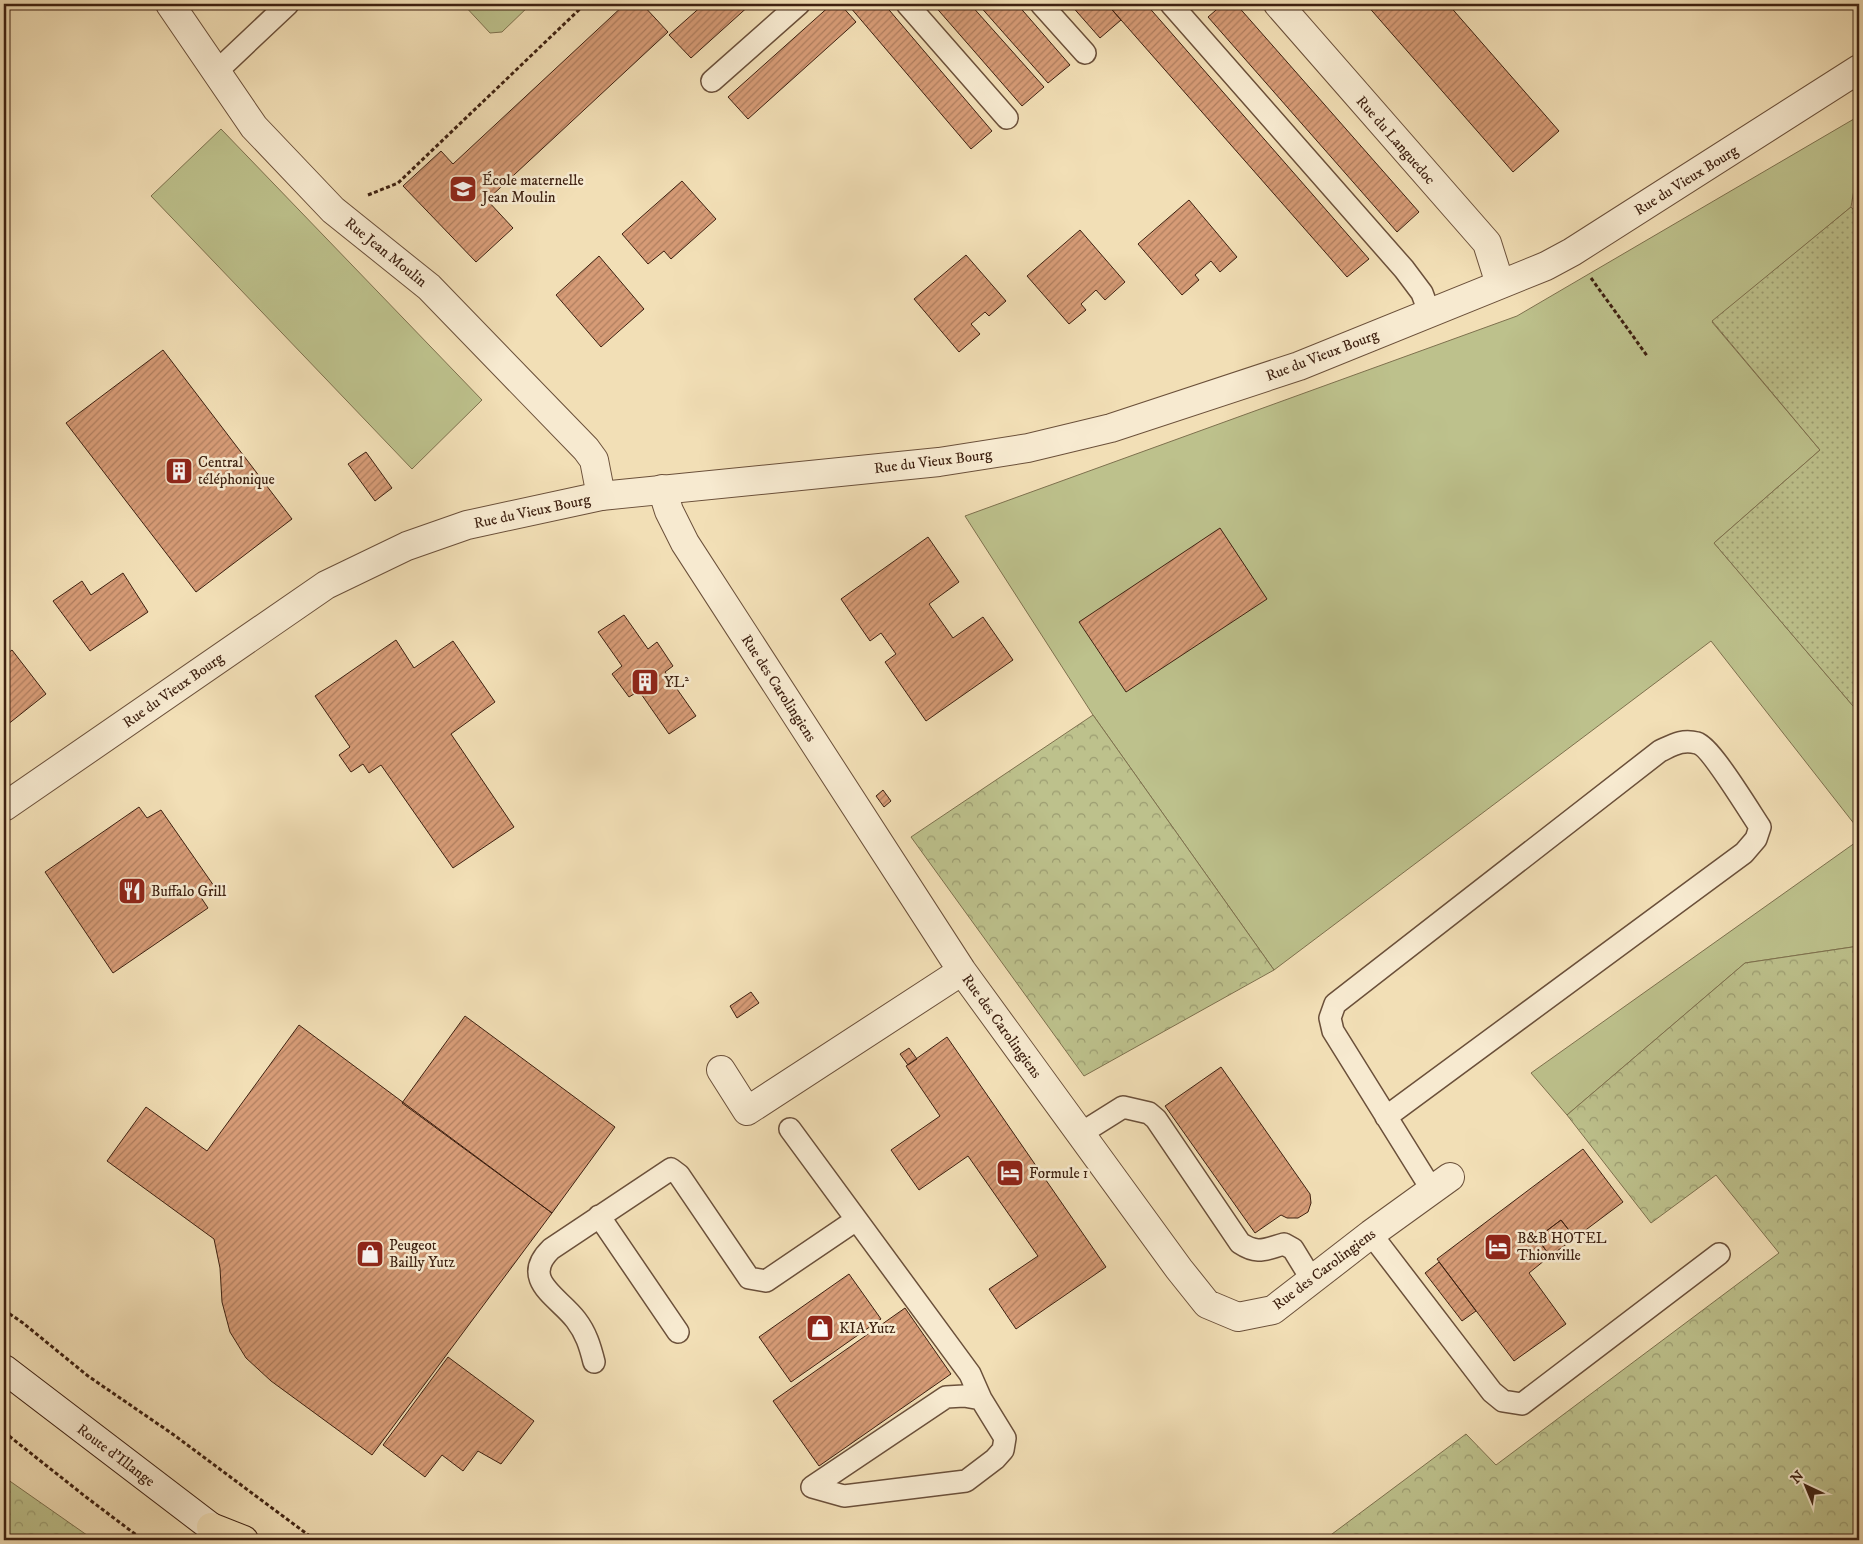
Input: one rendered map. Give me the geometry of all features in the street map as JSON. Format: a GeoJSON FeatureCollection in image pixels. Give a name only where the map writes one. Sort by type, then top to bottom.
{"type":"FeatureCollection","features":[{"type":"Feature","properties":{"kind":"highway"},"geometry":{"type":"LineString","coordinates":[[219,1534],[244,1540]]}},
{"type":"Feature","properties":{"kind":"street","name":"Rue Jean Moulin"},"geometry":{"type":"LineString","coordinates":[[170,4],[254,127],[333,210],[429,286],[586,449],[594,460],[601,496]]}},
{"type":"Feature","properties":{"kind":"street","name":"Rue du Languedoc"},"geometry":{"type":"LineString","coordinates":[[1278,4],[1487,243],[1500,284]]}},
{"type":"Feature","properties":{"kind":"street","name":"Rue du Vieux Bourg"},"geometry":{"type":"LineString","coordinates":[[4,807],[326,585],[407,546],[466,526],[601,496],[939,462],[1028,448],[1111,428],[1299,366],[1546,266],[1572,252],[1859,69]]}},
{"type":"Feature","properties":{"kind":"street","name":"Rue des Carolingiens"},"geometry":{"type":"LineString","coordinates":[[662,489],[669,511],[685,543],[962,971],[1179,1269],[1207,1304],[1238,1317],[1273,1310],[1371,1234],[1441,1183]]}},
{"type":"Feature","properties":{"kind":"street"},"geometry":{"type":"LineString","coordinates":[[721,1070],[747,1111],[962,971]]}},
{"type":"Feature","properties":{"kind":"street","name":"Route d'Illange"},"geometry":{"type":"LineString","coordinates":[[4,1369],[219,1534]]}},
{"type":"Feature","properties":{"kind":"lane"},"geometry":{"type":"LineString","coordinates":[[216,72],[288,4]]}},
{"type":"Feature","properties":{"kind":"lane"},"geometry":{"type":"LineString","coordinates":[[712,80],[799,4]]}},
{"type":"Feature","properties":{"kind":"lane"},"geometry":{"type":"LineString","coordinates":[[907,4],[1007,118]]}},
{"type":"Feature","properties":{"kind":"lane"},"geometry":{"type":"LineString","coordinates":[[1041,4],[1085,53]]}},
{"type":"Feature","properties":{"kind":"lane"},"geometry":{"type":"LineString","coordinates":[[1171,4],[1404,269],[1422,293],[1429,312]]}},
{"type":"Feature","properties":{"kind":"lane"},"geometry":{"type":"LineString","coordinates":[[1386,1117],[1744,853],[1756,839],[1760,827],[1714,758],[1699,743],[1681,741],[1660,751],[1335,1004],[1330,1018],[1333,1030],[1386,1117],[1441,1183]]}},
{"type":"Feature","properties":{"kind":"lane"},"geometry":{"type":"LineString","coordinates":[[1080,1134],[1123,1107],[1149,1113],[1156,1119],[1240,1242],[1249,1249],[1258,1251],[1284,1244],[1293,1249],[1312,1280]]}},
{"type":"Feature","properties":{"kind":"lane"},"geometry":{"type":"LineString","coordinates":[[790,1129],[970,1374],[981,1400],[1005,1438],[1003,1450],[995,1459],[966,1481],[844,1496],[812,1488],[946,1397],[964,1396],[981,1400]]}},
{"type":"Feature","properties":{"kind":"lane"},"geometry":{"type":"LineString","coordinates":[[594,1362],[587,1337],[575,1318],[540,1282],[539,1268],[544,1256],[551,1249],[671,1169],[679,1175],[749,1278],[766,1281],[856,1220]]}},
{"type":"Feature","properties":{"kind":"lane"},"geometry":{"type":"LineString","coordinates":[[600,1216],[678,1332]]}},
{"type":"Feature","properties":{"kind":"lane"},"geometry":{"type":"LineString","coordinates":[[1371,1234],[1492,1392],[1503,1401],[1522,1404],[1719,1254]]}},
{"type":"Feature","properties":{"kind":"path"},"geometry":{"type":"LineString","coordinates":[[333,210],[398,183],[585,4]]}},
{"type":"Feature","properties":{"kind":"path"},"geometry":{"type":"LineString","coordinates":[[1572,252],[1648,356]]}},
{"type":"Feature","properties":{"kind":"path"},"geometry":{"type":"LineString","coordinates":[[4,1310],[23,1323],[88,1376],[174,1435],[315,1540]]}},
{"type":"Feature","properties":{"kind":"path"},"geometry":{"type":"LineString","coordinates":[[4,1432],[143,1540]]}},
{"type":"Feature","properties":{"kind":"green space"},"geometry":{"type":"Polygon","coordinates":[[[463,4],[531,4],[502,32],[490,33],[463,4]]]}},
{"type":"Feature","properties":{"kind":"green space"},"geometry":{"type":"Polygon","coordinates":[[[1859,116],[1859,160],[1851,207],[1712,322],[1820,450],[1714,543],[1859,713],[1859,830],[1711,641],[1274,970],[1093,715],[965,516],[1517,316],[1859,116]]]}},
{"type":"Feature","properties":{"kind":"green space"},"geometry":{"type":"Polygon","coordinates":[[[221,129],[482,400],[412,469],[151,196],[221,129]]]}},
{"type":"Feature","properties":{"kind":"green space"},"geometry":{"type":"Polygon","coordinates":[[[1851,207],[1859,216],[1859,713],[1714,543],[1820,450],[1712,321],[1851,207]]]}},
{"type":"Feature","properties":{"kind":"green space"},"geometry":{"type":"Polygon","coordinates":[[[1093,715],[1274,970],[1084,1076],[911,837],[1093,715]]]}},
{"type":"Feature","properties":{"kind":"green space"},"geometry":{"type":"Polygon","coordinates":[[[1859,840],[1859,946],[1745,963],[1567,1115],[1531,1073],[1859,840]]]}},
{"type":"Feature","properties":{"kind":"green space"},"geometry":{"type":"Polygon","coordinates":[[[1859,946],[1859,1540],[1324,1540],[1466,1434],[1496,1465],[1779,1253],[1716,1175],[1651,1223],[1567,1115],[1745,963],[1859,946]]]}},
{"type":"Feature","properties":{"kind":"green space"},"geometry":{"type":"Polygon","coordinates":[[[4,1477],[94,1540],[4,1540],[4,1477]]]}},
{"type":"Feature","properties":{"kind":"building"},"geometry":{"type":"Polygon","coordinates":[[[625,4],[642,4],[668,32],[487,200],[513,228],[476,262],[403,186],[441,151],[453,164],[625,4]]]}},
{"type":"Feature","properties":{"kind":"building"},"geometry":{"type":"Polygon","coordinates":[[[704,4],[751,4],[691,58],[669,35],[704,4]]]}},
{"type":"Feature","properties":{"kind":"building"},"geometry":{"type":"Polygon","coordinates":[[[832,4],[840,4],[856,22],[748,119],[728,97],[832,4]]]}},
{"type":"Feature","properties":{"kind":"building"},"geometry":{"type":"Polygon","coordinates":[[[854,4],[884,4],[992,131],[971,149],[850,7],[854,4]]]}},
{"type":"Feature","properties":{"kind":"building"},"geometry":{"type":"Polygon","coordinates":[[[933,4],[970,4],[1044,87],[1022,106],[933,4]]]}},
{"type":"Feature","properties":{"kind":"building"},"geometry":{"type":"Polygon","coordinates":[[[978,4],[1017,4],[1070,65],[1048,83],[978,4]]]}},
{"type":"Feature","properties":{"kind":"building"},"geometry":{"type":"Polygon","coordinates":[[[1070,4],[1107,4],[1121,20],[1100,38],[1070,4]]]}},
{"type":"Feature","properties":{"kind":"building"},"geometry":{"type":"Polygon","coordinates":[[[1107,4],[1146,4],[1369,259],[1347,277],[1107,4]]]}},
{"type":"Feature","properties":{"kind":"building"},"geometry":{"type":"Polygon","coordinates":[[[1223,4],[1236,4],[1419,212],[1397,232],[1208,17],[1223,4]]]}},
{"type":"Feature","properties":{"kind":"building"},"geometry":{"type":"Polygon","coordinates":[[[1366,4],[1448,4],[1559,131],[1513,172],[1366,4]]]}},
{"type":"Feature","properties":{"kind":"building"},"geometry":{"type":"Polygon","coordinates":[[[682,181],[716,219],[671,259],[664,251],[648,264],[622,234],[682,181]]]}},
{"type":"Feature","properties":{"kind":"building"},"geometry":{"type":"Polygon","coordinates":[[[1189,200],[1237,257],[1220,272],[1211,261],[1195,275],[1199,280],[1182,295],[1138,244],[1189,200]]]}},
{"type":"Feature","properties":{"kind":"building"},"geometry":{"type":"Polygon","coordinates":[[[1080,230],[1125,282],[1105,300],[1096,290],[1081,304],[1086,310],[1069,324],[1027,276],[1080,230]]]}},
{"type":"Feature","properties":{"kind":"building"},"geometry":{"type":"Polygon","coordinates":[[[966,255],[1006,301],[989,316],[985,312],[971,324],[980,334],[959,352],[914,299],[966,255]]]}},
{"type":"Feature","properties":{"kind":"building"},"geometry":{"type":"Polygon","coordinates":[[[599,256],[644,309],[601,347],[556,295],[599,256]]]}},
{"type":"Feature","properties":{"kind":"building","name":"Central téléphonique"},"geometry":{"type":"Polygon","coordinates":[[[163,350],[292,519],[196,592],[66,423],[163,350]]]}},
{"type":"Feature","properties":{"kind":"building"},"geometry":{"type":"Polygon","coordinates":[[[366,452],[392,488],[375,501],[348,464],[366,452]]]}},
{"type":"Feature","properties":{"kind":"building"},"geometry":{"type":"Polygon","coordinates":[[[1220,528],[1267,599],[1126,692],[1079,622],[1220,528]]]}},
{"type":"Feature","properties":{"kind":"building"},"geometry":{"type":"Polygon","coordinates":[[[928,537],[959,582],[929,604],[953,638],[983,617],[1013,660],[926,721],[885,662],[896,654],[881,633],[870,641],[841,599],[928,537]]]}},
{"type":"Feature","properties":{"kind":"building"},"geometry":{"type":"Polygon","coordinates":[[[123,573],[148,612],[90,651],[53,601],[82,581],[91,595],[123,573]]]}},
{"type":"Feature","properties":{"kind":"building","name":"YL²"},"geometry":{"type":"Polygon","coordinates":[[[624,615],[648,649],[657,642],[673,666],[665,672],[696,716],[669,734],[639,691],[629,697],[612,674],[622,666],[598,632],[624,615]]]}},
{"type":"Feature","properties":{"kind":"building"},"geometry":{"type":"Polygon","coordinates":[[[396,640],[414,668],[453,641],[495,702],[451,734],[514,827],[453,868],[381,765],[369,773],[363,764],[351,772],[339,755],[350,747],[315,696],[396,640]]]}},
{"type":"Feature","properties":{"kind":"building"},"geometry":{"type":"Polygon","coordinates":[[[12,650],[46,694],[7,725],[4,721],[4,656],[12,650]]]}},
{"type":"Feature","properties":{"kind":"building"},"geometry":{"type":"Polygon","coordinates":[[[883,790],[891,801],[884,807],[876,796],[883,790]]]}},
{"type":"Feature","properties":{"kind":"building","name":"Buffalo Grill"},"geometry":{"type":"Polygon","coordinates":[[[139,807],[147,818],[161,810],[214,886],[200,896],[208,908],[113,973],[45,872],[139,807]]]}},
{"type":"Feature","properties":{"kind":"building"},"geometry":{"type":"Polygon","coordinates":[[[751,992],[759,1003],[737,1018],[730,1006],[751,992]]]}},
{"type":"Feature","properties":{"kind":"building"},"geometry":{"type":"Polygon","coordinates":[[[465,1016],[615,1127],[552,1213],[402,1103],[465,1016]]]}},
{"type":"Feature","properties":{"kind":"building","name":"Peugeot Bailly Yutz"},"geometry":{"type":"Polygon","coordinates":[[[299,1025],[552,1213],[372,1455],[271,1381],[246,1358],[230,1332],[222,1302],[220,1268],[214,1239],[107,1161],[146,1107],[207,1151],[299,1025]]]}},
{"type":"Feature","properties":{"kind":"building","name":"Formule 1"},"geometry":{"type":"Polygon","coordinates":[[[947,1037],[1106,1267],[1016,1329],[989,1289],[1038,1256],[968,1156],[919,1190],[891,1150],[940,1116],[906,1066],[947,1037]]]}},
{"type":"Feature","properties":{"kind":"building"},"geometry":{"type":"Polygon","coordinates":[[[909,1048],[917,1059],[908,1065],[900,1054],[909,1048]]]}},
{"type":"Feature","properties":{"kind":"building"},"geometry":{"type":"Polygon","coordinates":[[[1221,1067],[1310,1194],[1311,1203],[1308,1212],[1298,1218],[1287,1218],[1281,1215],[1255,1233],[1165,1106],[1221,1067]]]}},
{"type":"Feature","properties":{"kind":"building","name":"B&B HOTEL Thionville"},"geometry":{"type":"Polygon","coordinates":[[[1583,1149],[1623,1202],[1575,1238],[1561,1220],[1537,1238],[1550,1256],[1529,1273],[1566,1324],[1514,1361],[1437,1259],[1583,1149]]]}},
{"type":"Feature","properties":{"kind":"building"},"geometry":{"type":"Polygon","coordinates":[[[1561,1220],[1575,1238],[1550,1256],[1537,1238],[1561,1220]]]}},
{"type":"Feature","properties":{"kind":"building"},"geometry":{"type":"Polygon","coordinates":[[[1439,1262],[1476,1311],[1462,1321],[1425,1273],[1439,1262]]]}},
{"type":"Feature","properties":{"kind":"building","name":"KIA Yutz"},"geometry":{"type":"Polygon","coordinates":[[[849,1274],[881,1319],[791,1382],[759,1337],[849,1274]]]}},
{"type":"Feature","properties":{"kind":"building"},"geometry":{"type":"Polygon","coordinates":[[[905,1308],[951,1374],[819,1466],[773,1401],[905,1308]]]}},
{"type":"Feature","properties":{"kind":"building"},"geometry":{"type":"Polygon","coordinates":[[[448,1357],[534,1421],[501,1464],[478,1451],[463,1471],[442,1455],[425,1477],[383,1445],[448,1357]]]}},
{"type":"Feature","properties":{"kind":"place","name":"École maternelle Jean Moulin"},"geometry":{"type":"Point","coordinates":[463,189]}},
{"type":"Feature","properties":{"kind":"place","name":"Central téléphonique"},"geometry":{"type":"Point","coordinates":[179,471]}},
{"type":"Feature","properties":{"kind":"place","name":"YL²"},"geometry":{"type":"Point","coordinates":[645,682]}},
{"type":"Feature","properties":{"kind":"place","name":"Buffalo Grill"},"geometry":{"type":"Point","coordinates":[132,891]}},
{"type":"Feature","properties":{"kind":"place","name":"Formule 1"},"geometry":{"type":"Point","coordinates":[1010,1173]}},
{"type":"Feature","properties":{"kind":"place","name":"B&B HOTEL Thionville"},"geometry":{"type":"Point","coordinates":[1498,1247]}},
{"type":"Feature","properties":{"kind":"place","name":"Peugeot Bailly Yutz"},"geometry":{"type":"Point","coordinates":[370,1254]}},
{"type":"Feature","properties":{"kind":"place","name":"KIA Yutz"},"geometry":{"type":"Point","coordinates":[820,1328]}}]}
